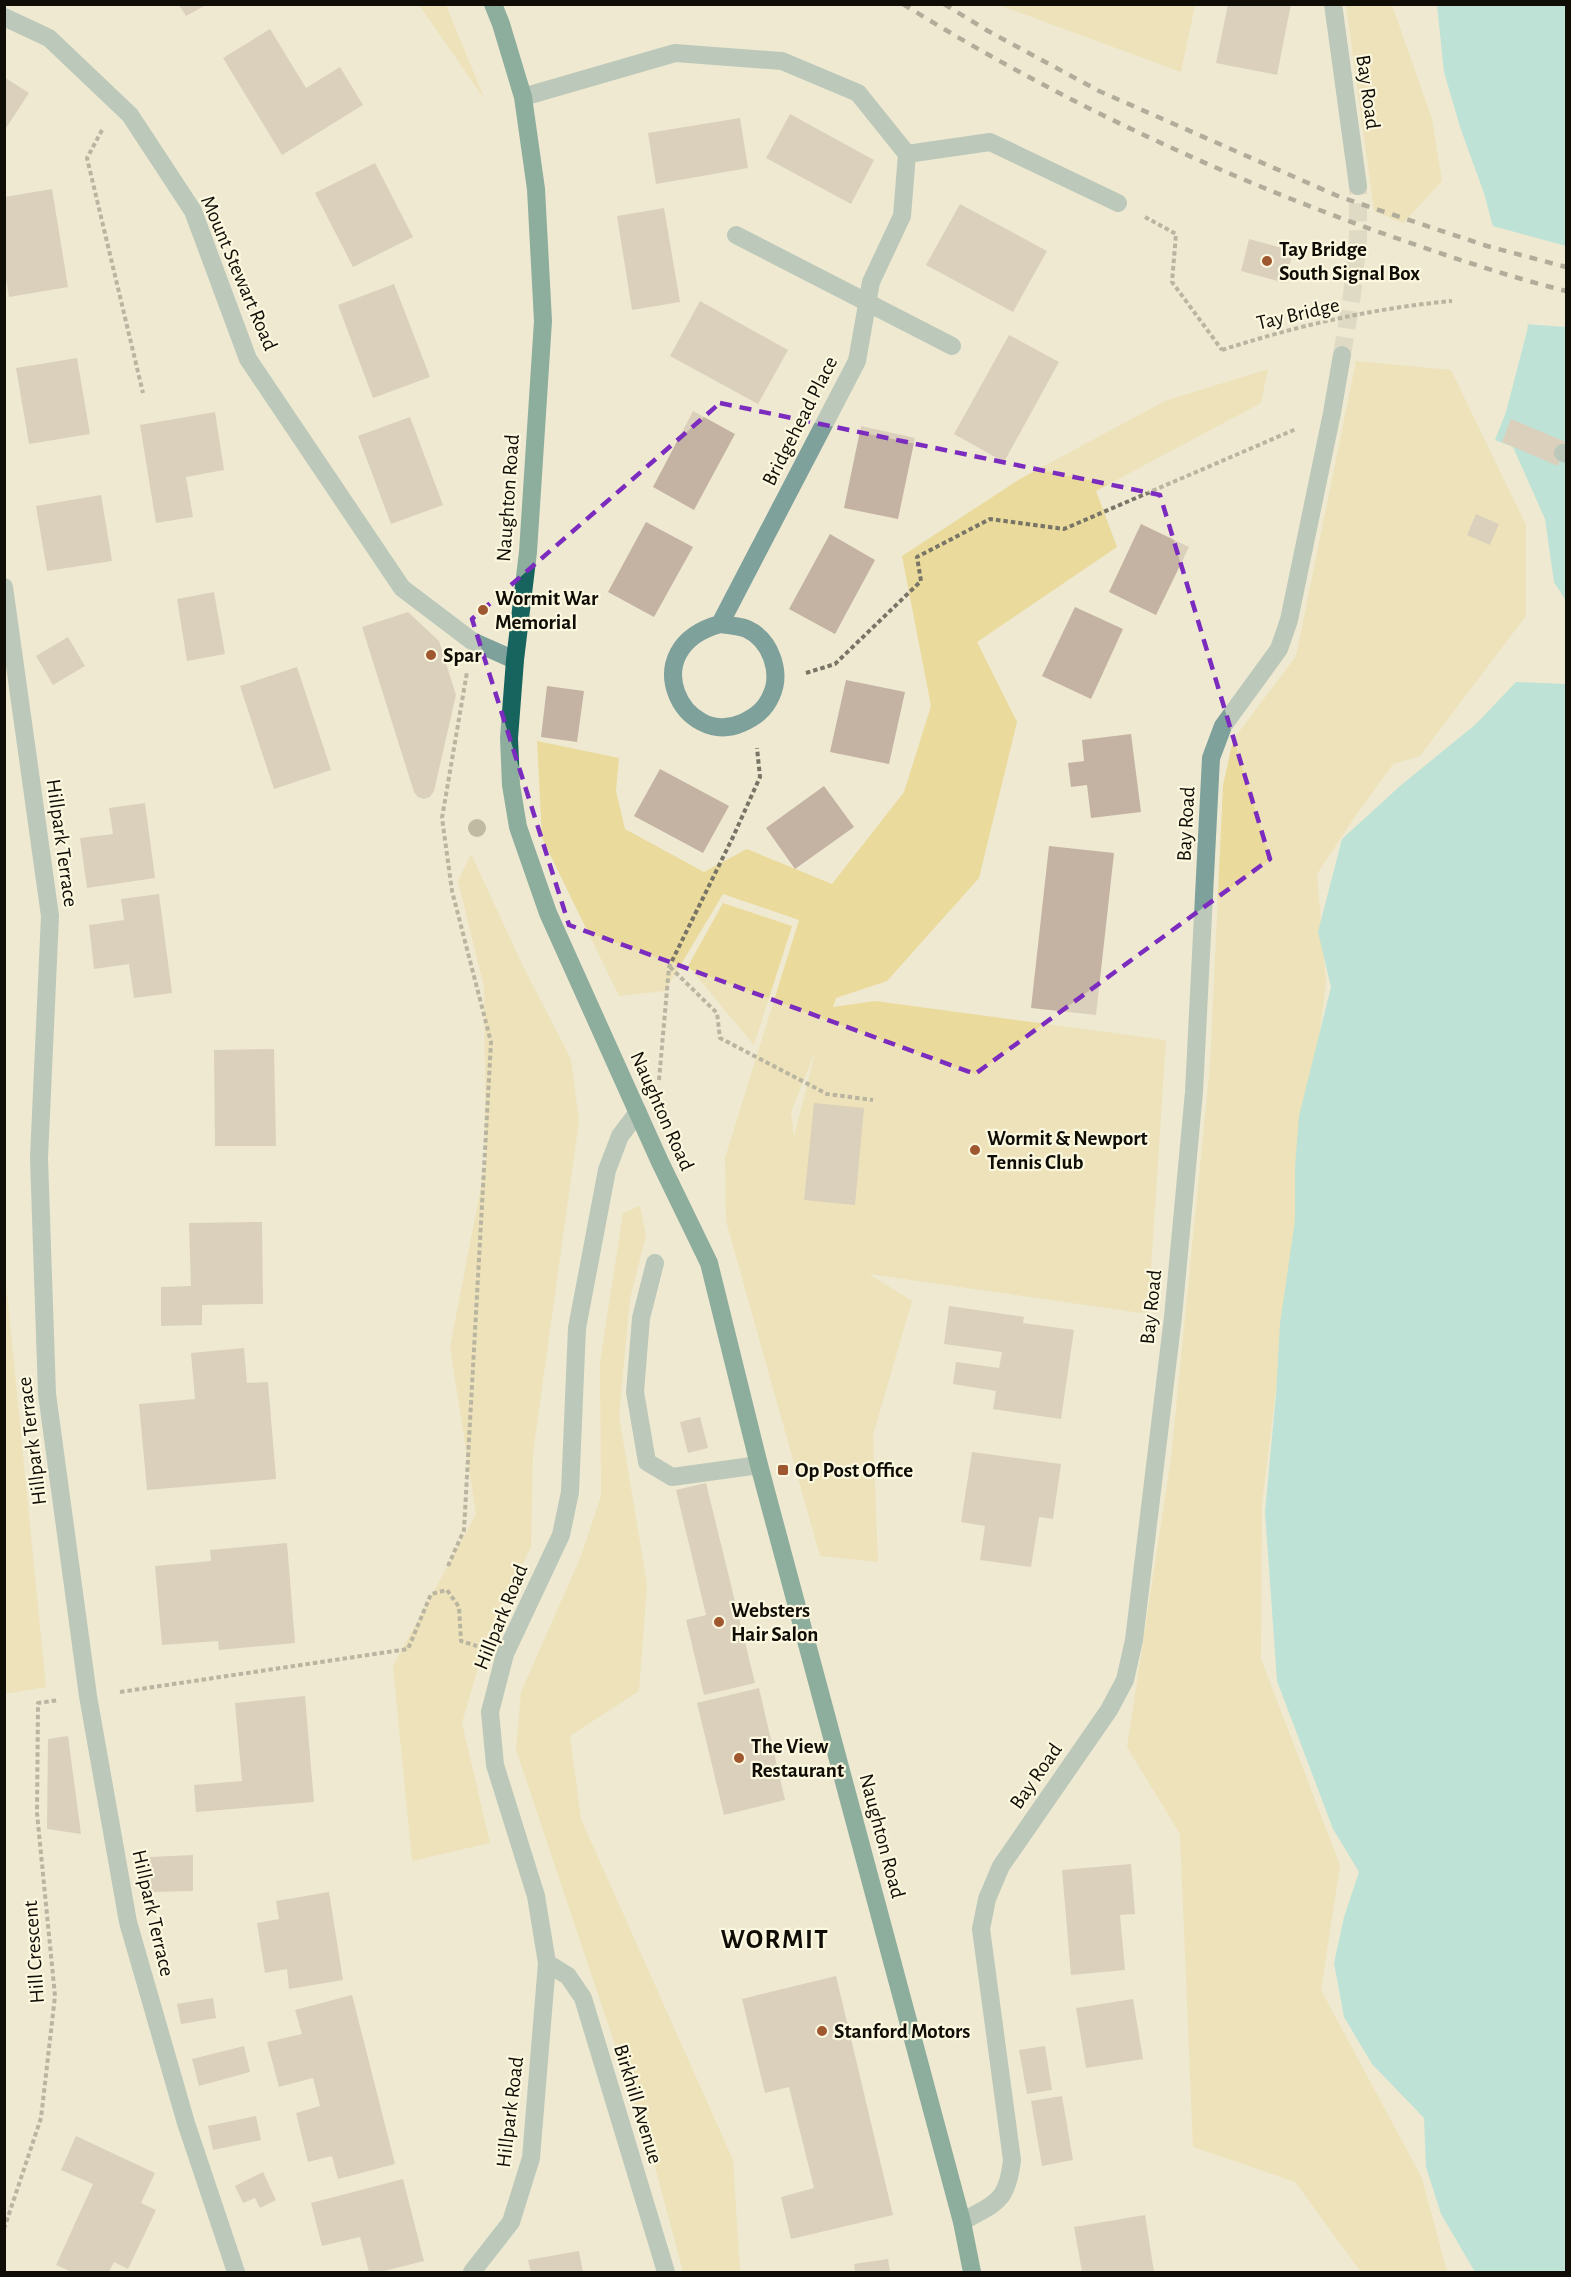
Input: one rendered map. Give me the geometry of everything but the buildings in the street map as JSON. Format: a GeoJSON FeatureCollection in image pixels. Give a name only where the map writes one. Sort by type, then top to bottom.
{"type":"FeatureCollection","features":[{"type":"Feature","properties":{"kind":"main road","name":"Naughton Road"},"geometry":{"type":"LineString","coordinates":[[493,4],[523,97],[536,189],[543,321],[528,552],[515,660],[509,738],[511,785],[518,827],[548,913],[660,1162],[709,1263],[759,1466],[962,2222],[972,2272]]}},
{"type":"Feature","properties":{"kind":"street","name":"Bay Road"},"geometry":{"type":"LineString","coordinates":[[1333,4],[1358,186]]}},
{"type":"Feature","properties":{"kind":"street","name":"Mount Stewart Road"},"geometry":{"type":"LineString","coordinates":[[4,17],[49,38],[130,115],[193,211],[248,359],[402,588],[472,641],[515,660]]}},
{"type":"Feature","properties":{"kind":"street"},"geometry":{"type":"LineString","coordinates":[[523,97],[675,53],[782,61],[858,93],[907,154],[990,142],[1118,203]]}},
{"type":"Feature","properties":{"kind":"street","name":"Bridgehead Place"},"geometry":{"type":"LineString","coordinates":[[720,624],[857,361],[871,282],[902,216],[907,154]]}},
{"type":"Feature","properties":{"kind":"street"},"geometry":{"type":"LineString","coordinates":[[736,235],[952,346]]}},
{"type":"Feature","properties":{"kind":"street","name":"Bay Road"},"geometry":{"type":"LineString","coordinates":[[962,2222],[999,2200],[1010,2182],[1012,2160],[981,1929],[987,1899],[1001,1866],[1109,1710],[1125,1680],[1134,1640],[1173,1317],[1194,1092],[1211,758],[1223,726],[1279,649],[1289,620],[1342,355]]}},
{"type":"Feature","properties":{"kind":"street","name":"Hillpark Terrace"},"geometry":{"type":"LineString","coordinates":[[4,586],[50,916],[39,1158],[47,1394],[88,1696],[128,1922],[186,2123],[236,2272]]}},
{"type":"Feature","properties":{"kind":"street"},"geometry":{"type":"LineString","coordinates":[[720,624],[746,628],[756,634],[768,648],[774,664],[775,682],[772,695],[754,718],[725,727],[708,724],[697,719],[684,707],[676,694],[673,677],[674,664],[681,647],[703,629],[720,624]]}},
{"type":"Feature","properties":{"kind":"street","name":"Hillpark Road"},"geometry":{"type":"LineString","coordinates":[[472,2272],[511,2222],[531,2158],[547,1963],[537,1896],[495,1765],[490,1712],[505,1654],[561,1535],[570,1492],[578,1328],[607,1170],[620,1136],[638,1112]]}},
{"type":"Feature","properties":{"kind":"street"},"geometry":{"type":"LineString","coordinates":[[655,1263],[641,1318],[635,1392],[647,1462],[672,1477],[759,1466]]}},
{"type":"Feature","properties":{"kind":"street","name":"Birkhill Avenue"},"geometry":{"type":"LineString","coordinates":[[547,1963],[568,1976],[583,1998],[666,2272]]}},
{"type":"Feature","properties":{"kind":"path"},"geometry":{"type":"LineString","coordinates":[[87,158],[144,393]]}},
{"type":"Feature","properties":{"kind":"path","name":"Tay Bridge"},"geometry":{"type":"LineString","coordinates":[[1118,203],[1176,234],[1172,282],[1222,350],[1272,334],[1405,305],[1452,301]]}},
{"type":"Feature","properties":{"kind":"path"},"geometry":{"type":"LineString","coordinates":[[775,682],[836,664],[921,581],[917,557],[990,519],[1064,529],[1332,413]]}},
{"type":"Feature","properties":{"kind":"path"},"geometry":{"type":"LineString","coordinates":[[447,1566],[464,1530],[491,1042],[452,891],[442,818],[472,641]]}},
{"type":"Feature","properties":{"kind":"path"},"geometry":{"type":"LineString","coordinates":[[658,1086],[669,967],[760,777],[754,718]]}},
{"type":"Feature","properties":{"kind":"path"},"geometry":{"type":"LineString","coordinates":[[669,967],[717,1013],[720,1038],[827,1094],[873,1100]]}},
{"type":"Feature","properties":{"kind":"path"},"geometry":{"type":"LineString","coordinates":[[88,1696],[408,1649],[431,1594],[447,1590],[459,1607],[461,1641],[505,1654]]}},
{"type":"Feature","properties":{"kind":"path","name":"Hill Crescent"},"geometry":{"type":"LineString","coordinates":[[4,2229],[41,2118],[55,1996],[37,1814],[38,1703]]}},
{"type":"Feature","properties":{"kind":"highlighted area"},"geometry":{"type":"Polygon","coordinates":[[[720,403],[1160,495],[1270,859],[975,1074],[569,925],[472,619],[720,403]]]}},
{"type":"Feature","properties":{"kind":"shaded area"},"geometry":{"type":"Polygon","coordinates":[[[1195,4],[1181,72],[999,5],[1195,4]]]}},
{"type":"Feature","properties":{"kind":"shaded area"},"geometry":{"type":"Polygon","coordinates":[[[419,5],[446,5],[485,100],[419,5]]]}},
{"type":"Feature","properties":{"kind":"shaded area"},"geometry":{"type":"Polygon","coordinates":[[[1346,5],[1392,5],[1432,119],[1442,181],[1403,223],[1374,211],[1346,5]]]}},
{"type":"Feature","properties":{"kind":"shaded area"},"geometry":{"type":"Polygon","coordinates":[[[1356,361],[1451,370],[1526,525],[1526,616],[1420,756],[1393,764],[1317,874],[1326,982],[1262,1504],[1261,1659],[1340,1865],[1321,1990],[1422,2178],[1447,2272],[1361,2272],[1295,2182],[1193,2147],[1180,1834],[1127,1747],[1171,1458],[1210,1065],[1223,785],[1233,740],[1296,656],[1356,361]]]}},
{"type":"Feature","properties":{"kind":"shaded area"},"geometry":{"type":"Polygon","coordinates":[[[1268,369],[1261,403],[1096,491],[1117,547],[977,642],[1017,722],[979,878],[887,981],[836,998],[833,1007],[875,1001],[1166,1040],[1148,1314],[869,1274],[912,1301],[873,1435],[878,1562],[820,1556],[726,1221],[725,1158],[799,920],[723,894],[665,991],[619,996],[542,838],[537,741],[619,758],[616,791],[625,829],[704,872],[747,849],[832,884],[904,792],[931,706],[902,556],[1020,479],[1165,401],[1268,369]],[[815,1052],[791,1112],[794,1137],[815,1052]]]}},
{"type":"Feature","properties":{"kind":"shaded area"},"geometry":{"type":"Polygon","coordinates":[[[471,854],[523,966],[571,1059],[579,1121],[533,1453],[531,1547],[488,1633],[462,1723],[490,1843],[412,1861],[393,1666],[476,1514],[450,1347],[486,1161],[484,987],[458,881],[471,854]]]}},
{"type":"Feature","properties":{"kind":"shaded area"},"geometry":{"type":"Polygon","coordinates":[[[723,903],[792,926],[754,1045],[688,966],[723,903]]]}},
{"type":"Feature","properties":{"kind":"shaded area"},"geometry":{"type":"Polygon","coordinates":[[[640,1206],[646,1235],[630,1299],[619,1416],[647,1585],[639,1691],[570,1736],[581,1819],[733,2160],[740,2272],[683,2272],[651,2152],[516,1750],[521,1692],[581,1556],[601,1496],[600,1362],[623,1213],[640,1206]]]}},
{"type":"Feature","properties":{"kind":"shaded area"},"geometry":{"type":"Polygon","coordinates":[[[4,1262],[46,1687],[5,1694],[4,1694],[4,1262]]]}},
{"type":"Feature","properties":{"kind":"water"},"geometry":{"type":"Polygon","coordinates":[[[1437,5],[1566,5],[1566,601],[1554,582],[1545,519],[1513,447],[1495,440],[1506,412],[1528,327],[1498,246],[1484,193],[1461,130],[1444,72],[1437,5]]]}},
{"type":"Feature","properties":{"kind":"water"},"geometry":{"type":"Polygon","coordinates":[[[1516,682],[1566,684],[1566,2272],[1475,2272],[1441,2214],[1426,2167],[1424,2118],[1372,2064],[1344,2017],[1334,1963],[1344,1917],[1359,1872],[1333,1829],[1277,1681],[1265,1512],[1280,1324],[1295,1220],[1295,1167],[1299,1116],[1331,987],[1318,932],[1342,839],[1400,786],[1476,724],[1516,682]]]}},
{"type":"Feature","properties":{"kind":"pier"},"geometry":{"type":"Polygon","coordinates":[[[1489,225],[1566,246],[1566,327],[1524,324],[1489,225]]]}},
{"type":"Feature","properties":{"kind":"tunnel"},"geometry":{"type":"LineString","coordinates":[[1342,355],[1358,239],[1358,186]]}},
{"type":"Feature","properties":{"kind":"railway"},"geometry":{"type":"LineString","coordinates":[[903,4],[959,38],[1075,101],[1254,184],[1376,231],[1494,271],[1566,291]]}},
{"type":"Feature","properties":{"kind":"railway"},"geometry":{"type":"LineString","coordinates":[[944,4],[988,31],[1099,91],[1340,197],[1487,246],[1566,267]]}},
{"type":"Feature","properties":{"kind":"place","name":"Tay Bridge South Signal Box"},"geometry":{"type":"Point","coordinates":[1267,261]}},
{"type":"Feature","properties":{"kind":"place","name":"Wormit War Memorial"},"geometry":{"type":"Point","coordinates":[483,610]}},
{"type":"Feature","properties":{"kind":"place","name":"Spar"},"geometry":{"type":"Point","coordinates":[431,655]}},
{"type":"Feature","properties":{"kind":"place","name":"Wormit & Newport Tennis Club"},"geometry":{"type":"Point","coordinates":[975,1150]}},
{"type":"Feature","properties":{"kind":"place","name":"Op Post Office"},"geometry":{"type":"Point","coordinates":[783,1470]}},
{"type":"Feature","properties":{"kind":"place","name":"Websters Hair Salon"},"geometry":{"type":"Point","coordinates":[719,1622]}},
{"type":"Feature","properties":{"kind":"place","name":"The View Restaurant"},"geometry":{"type":"Point","coordinates":[739,1758]}},
{"type":"Feature","properties":{"kind":"place","name":"Stanford Motors"},"geometry":{"type":"Point","coordinates":[822,2031]}},
{"type":"Feature","properties":{"kind":"district","name":"WORMIT"},"geometry":{"type":"Point","coordinates":[775,1939]}}]}
